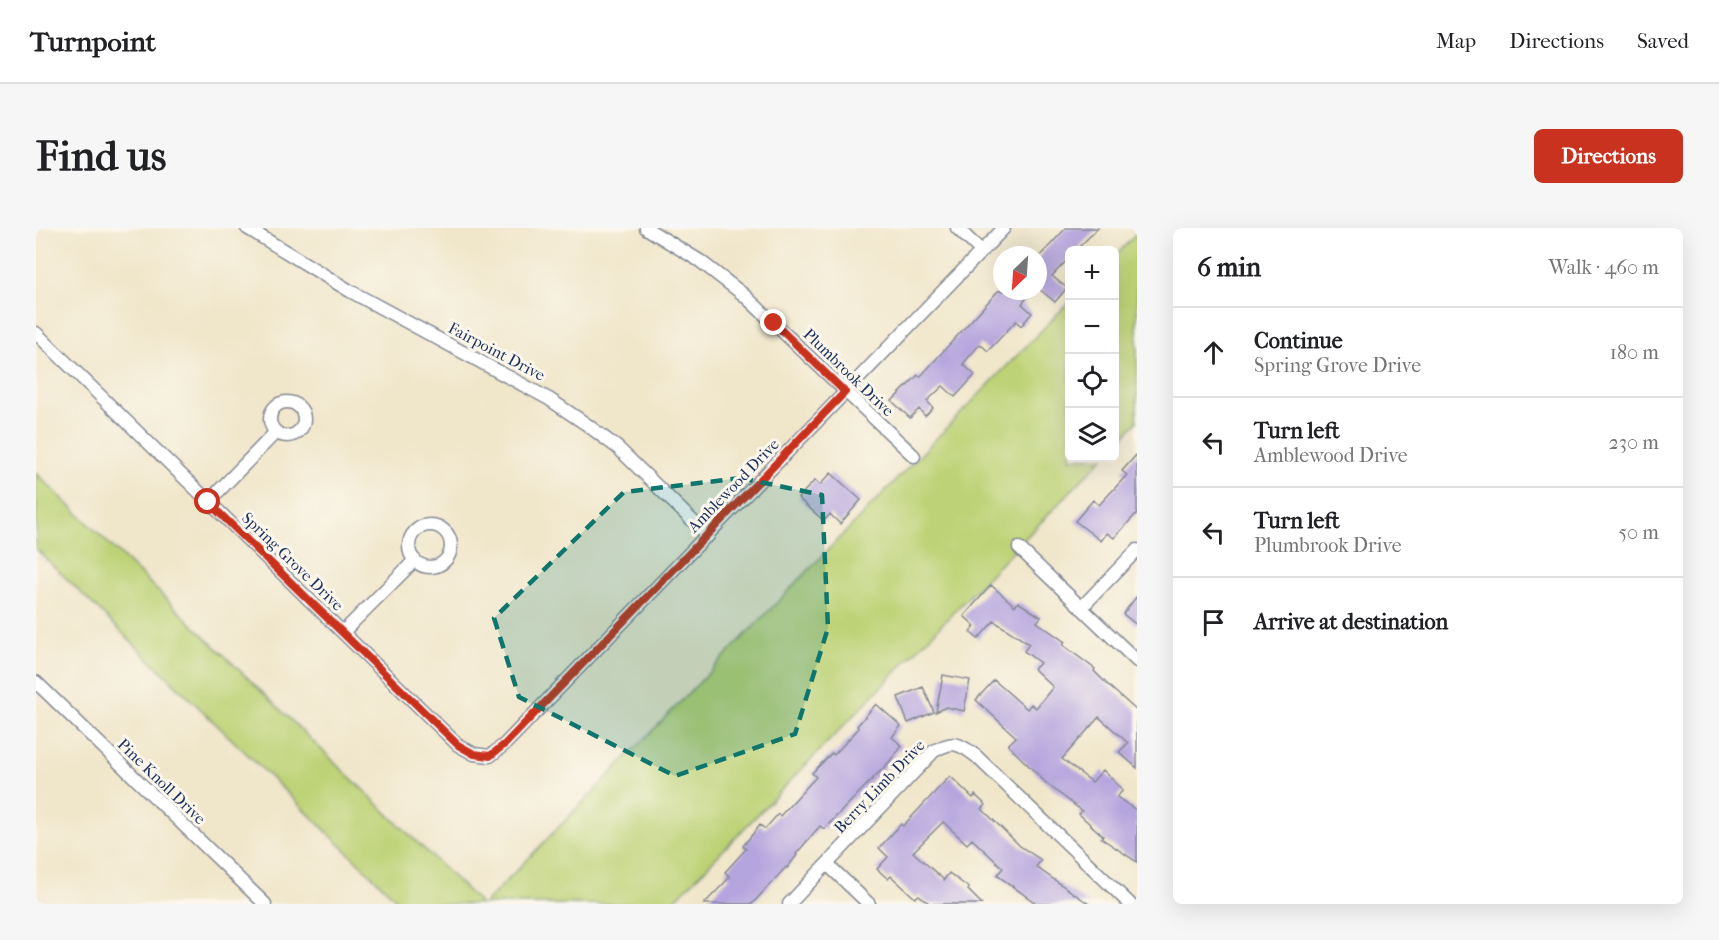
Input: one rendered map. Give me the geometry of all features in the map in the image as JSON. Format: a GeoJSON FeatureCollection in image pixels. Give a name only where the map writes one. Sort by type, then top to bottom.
{"type":"FeatureCollection","features":[{"type":"Feature","properties":{"kind":"street","name":"Fairpoint Drive"},"geometry":{"type":"LineString","coordinates":[[247,228],[350,291],[549,399],[618,448],[708,536]]}},
{"type":"Feature","properties":{"kind":"street","name":"Plumbrook Drive"},"geometry":{"type":"LineString","coordinates":[[646,228],[700,261],[744,295],[914,456]]}},
{"type":"Feature","properties":{"kind":"street"},"geometry":{"type":"LineString","coordinates":[[957,228],[981,251]]}},
{"type":"Feature","properties":{"kind":"street","name":"Amblewood Drive"},"geometry":{"type":"LineString","coordinates":[[481,755],[490,756],[505,744],[1004,228]]}},
{"type":"Feature","properties":{"kind":"street","name":"Spring Grove Drive"},"geometry":{"type":"LineString","coordinates":[[36,333],[458,745],[474,754],[481,755]]}},
{"type":"Feature","properties":{"kind":"street"},"geometry":{"type":"LineString","coordinates":[[208,502],[276,432]]}},
{"type":"Feature","properties":{"kind":"street"},"geometry":{"type":"LineString","coordinates":[[1019,548],[1137,661]]}},
{"type":"Feature","properties":{"kind":"street"},"geometry":{"type":"LineString","coordinates":[[1081,608],[1137,550]]}},
{"type":"Feature","properties":{"kind":"street"},"geometry":{"type":"LineString","coordinates":[[343,632],[415,560]]}},
{"type":"Feature","properties":{"kind":"street","name":"Pine Knoll Drive"},"geometry":{"type":"LineString","coordinates":[[36,682],[266,904]]}},
{"type":"Feature","properties":{"kind":"street","name":"Berry Limb Drive"},"geometry":{"type":"LineString","coordinates":[[789,904],[934,751],[947,744],[962,745],[976,756],[1130,904]]}},
{"type":"Feature","properties":{"kind":"street"},"geometry":{"type":"LineString","coordinates":[[827,864],[869,904]]}},
{"type":"Feature","properties":{"kind":"highlighted area"},"geometry":{"type":"Polygon","coordinates":[[[741,478],[822,495],[828,628],[795,734],[675,776],[519,697],[494,618],[624,492],[741,478]]]}},
{"type":"Feature","properties":{"kind":"green space"},"geometry":{"type":"Polygon","coordinates":[[[1137,233],[1137,422],[1119,442],[1119,300],[1119,252],[1137,233]]]}},
{"type":"Feature","properties":{"kind":"green space"},"geometry":{"type":"Polygon","coordinates":[[[1065,306],[1065,462],[1099,462],[671,904],[484,904],[1065,306]]]}},
{"type":"Feature","properties":{"kind":"green space"},"geometry":{"type":"Polygon","coordinates":[[[36,473],[481,904],[401,904],[36,549],[36,473]]]}},
{"type":"Feature","properties":{"kind":"building"},"geometry":{"type":"Polygon","coordinates":[[[1066,228],[1098,228],[1080,246],[1065,246],[1065,262],[1052,276],[1065,286],[1065,290],[1055,302],[1047,295],[1047,248],[1066,228]]]}},
{"type":"Feature","properties":{"kind":"building"},"geometry":{"type":"Polygon","coordinates":[[[993,297],[993,300],[1025,300],[1022,304],[1032,313],[1021,326],[1016,321],[988,351],[980,344],[963,364],[975,375],[955,397],[943,386],[927,401],[933,408],[925,416],[919,409],[910,418],[892,401],[918,375],[920,377],[993,297]]]}},
{"type":"Feature","properties":{"kind":"building"},"geometry":{"type":"Polygon","coordinates":[[[1137,454],[1137,513],[1114,538],[1107,533],[1101,541],[1075,521],[1093,500],[1099,505],[1127,475],[1122,471],[1137,454]]]}},
{"type":"Feature","properties":{"kind":"building"},"geometry":{"type":"Polygon","coordinates":[[[831,473],[861,500],[840,524],[830,514],[824,521],[798,498],[815,480],[820,485],[831,473]]]}},
{"type":"Feature","properties":{"kind":"building"},"geometry":{"type":"Polygon","coordinates":[[[991,585],[1015,606],[1018,602],[1041,617],[1037,622],[1065,642],[1063,645],[1095,669],[1094,671],[1110,687],[1137,711],[1137,768],[1119,752],[1128,743],[1099,717],[1062,759],[1092,782],[1103,770],[1123,790],[1117,797],[1137,811],[1137,862],[1101,838],[1103,836],[1079,814],[1082,811],[1047,784],[1008,745],[1016,737],[976,700],[994,680],[1027,709],[1031,704],[1036,708],[1053,687],[1034,669],[1040,663],[1024,651],[1029,644],[994,621],[978,639],[970,632],[975,626],[964,616],[991,585]]]}},
{"type":"Feature","properties":{"kind":"building"},"geometry":{"type":"Polygon","coordinates":[[[1137,596],[1137,625],[1123,614],[1137,596]]]}},
{"type":"Feature","properties":{"kind":"building"},"geometry":{"type":"Polygon","coordinates":[[[943,675],[970,680],[964,711],[946,707],[936,712],[943,675]]]}},
{"type":"Feature","properties":{"kind":"building"},"geometry":{"type":"Polygon","coordinates":[[[923,687],[934,712],[908,723],[898,697],[923,687]]]}},
{"type":"Feature","properties":{"kind":"building"},"geometry":{"type":"Polygon","coordinates":[[[876,704],[901,726],[892,737],[902,746],[889,762],[824,829],[820,826],[787,868],[752,904],[704,904],[730,877],[725,872],[746,849],[743,846],[760,825],[765,829],[778,814],[780,816],[816,777],[812,773],[832,753],[834,755],[859,728],[857,726],[876,704]]]}},
{"type":"Feature","properties":{"kind":"building"},"geometry":{"type":"Polygon","coordinates":[[[950,776],[973,798],[975,795],[986,805],[982,809],[1020,846],[1041,860],[1036,867],[1089,904],[1037,904],[997,875],[1003,868],[972,839],[967,844],[943,822],[913,852],[944,880],[949,873],[969,888],[968,890],[982,904],[930,904],[919,895],[915,898],[891,876],[888,879],[877,869],[888,857],[879,848],[950,776]]]}},
{"type":"Feature","properties":{"kind":"route"},"geometry":{"type":"LineString","coordinates":[[208,502],[458,745],[474,754],[490,756],[505,744],[708,536],[845,392],[774,323]]}}]}
